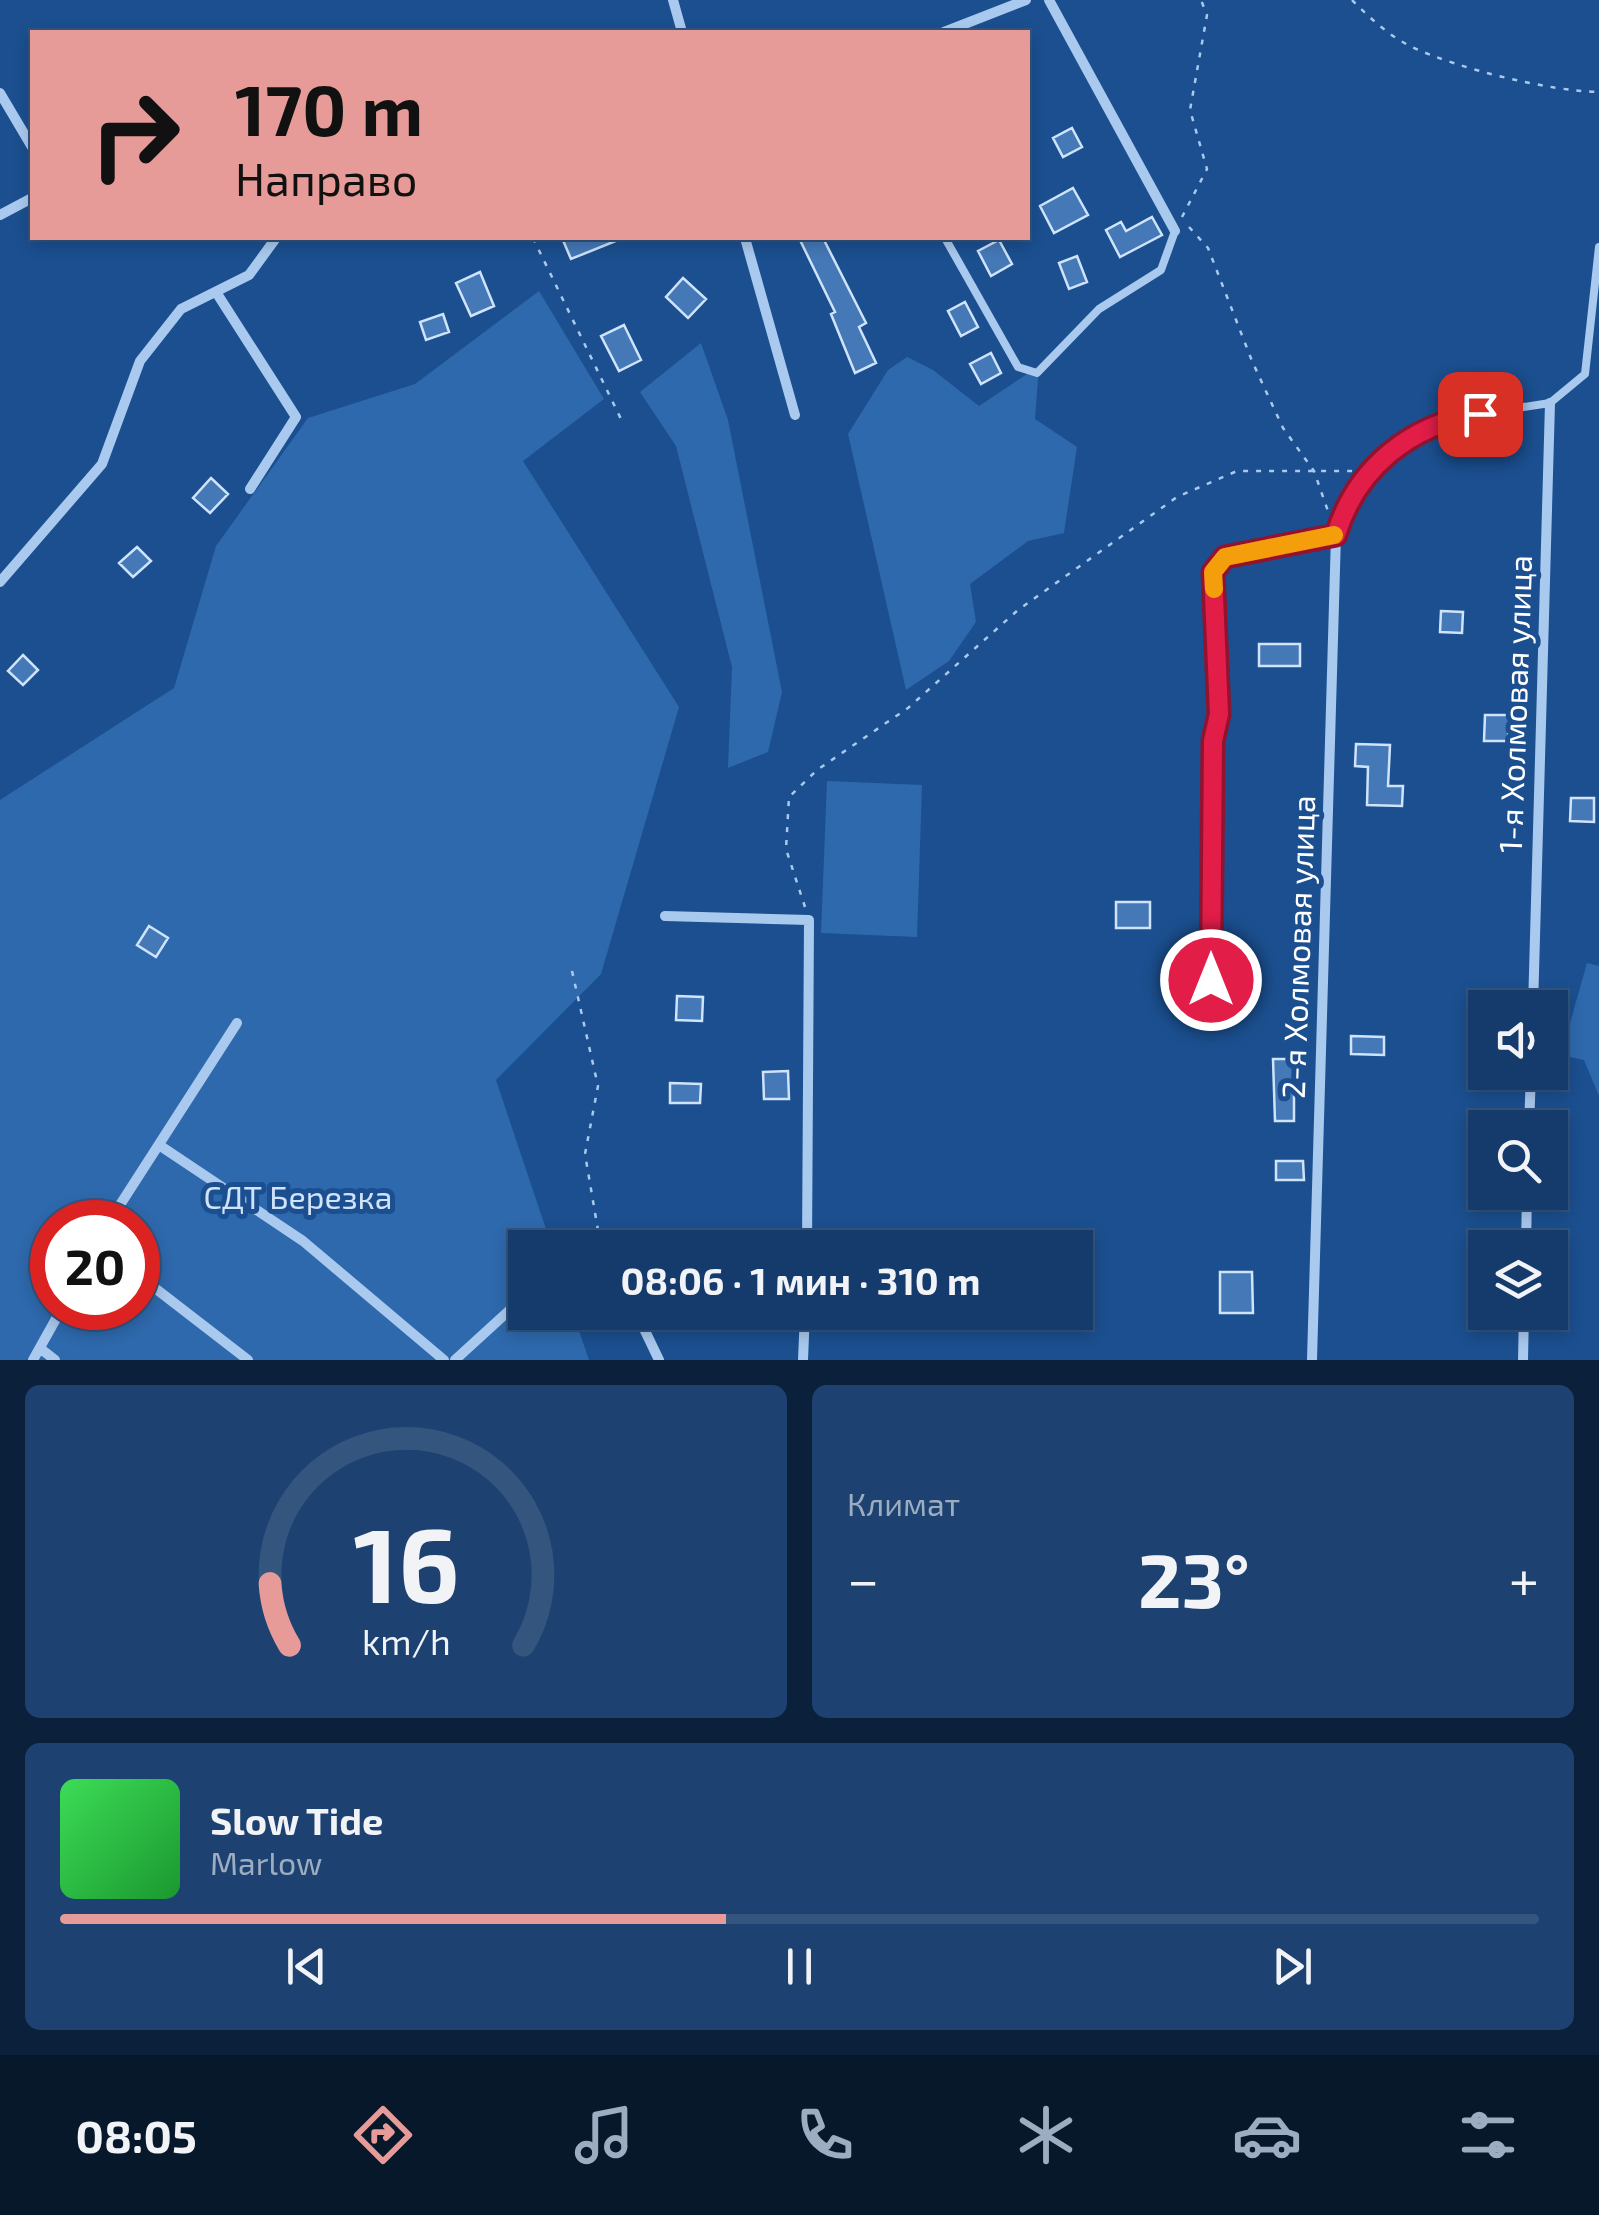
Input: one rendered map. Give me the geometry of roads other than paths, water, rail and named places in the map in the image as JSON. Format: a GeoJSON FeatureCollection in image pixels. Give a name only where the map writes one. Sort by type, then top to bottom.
{"type":"FeatureCollection","features":[{"type":"Feature","properties":{"kind":"street"},"geometry":{"type":"LineString","coordinates":[[673,0],[681,30]]}},
{"type":"Feature","properties":{"kind":"street"},"geometry":{"type":"LineString","coordinates":[[949,30],[1026,0]]}},
{"type":"Feature","properties":{"kind":"street"},"geometry":{"type":"LineString","coordinates":[[1050,0],[1175,231]]}},
{"type":"Feature","properties":{"kind":"street"},"geometry":{"type":"LineString","coordinates":[[0,93],[30,144]]}},
{"type":"Feature","properties":{"kind":"street"},"geometry":{"type":"LineString","coordinates":[[0,216],[30,199]]}},
{"type":"Feature","properties":{"kind":"street"},"geometry":{"type":"LineString","coordinates":[[0,582],[102,464],[140,361],[181,309],[249,275],[275,240]]}},
{"type":"Feature","properties":{"kind":"street"},"geometry":{"type":"LineString","coordinates":[[746,240],[795,414]]}},
{"type":"Feature","properties":{"kind":"street"},"geometry":{"type":"LineString","coordinates":[[216,292],[296,417],[250,490]]}},
{"type":"Feature","properties":{"kind":"street","name":"1-я Холмовая улица"},"geometry":{"type":"LineString","coordinates":[[1534,990],[1550,403]]}},
{"type":"Feature","properties":{"kind":"street","name":"2-я Холмовая улица"},"geometry":{"type":"LineString","coordinates":[[1312,1360],[1336,535]]}},
{"type":"Feature","properties":{"kind":"street"},"geometry":{"type":"LineString","coordinates":[[665,916],[809,920],[807,1230]]}},
{"type":"Feature","properties":{"kind":"street"},"geometry":{"type":"LineString","coordinates":[[123,1200],[237,1023]]}},
{"type":"Feature","properties":{"kind":"street"},"geometry":{"type":"LineString","coordinates":[[158,1145],[303,1241],[444,1360]]}},
{"type":"Feature","properties":{"kind":"street"},"geometry":{"type":"LineString","coordinates":[[160,1291],[248,1360]]}},
{"type":"Feature","properties":{"kind":"street"},"geometry":{"type":"LineString","coordinates":[[455,1360],[508,1312]]}},
{"type":"Feature","properties":{"kind":"street"},"geometry":{"type":"LineString","coordinates":[[33,1360],[51,1330]]}},
{"type":"Feature","properties":{"kind":"street"},"geometry":{"type":"LineString","coordinates":[[645,1330],[659,1360]]}},
{"type":"Feature","properties":{"kind":"street"},"geometry":{"type":"LineString","coordinates":[[804,1360],[805,1330]]}},
{"type":"Feature","properties":{"kind":"street"},"geometry":{"type":"LineString","coordinates":[[1523,1360],[1524,1330]]}},
{"type":"Feature","properties":{"kind":"street"},"geometry":{"type":"LineString","coordinates":[[41,1349],[55,1360]]}},
{"type":"Feature","properties":{"kind":"lane"},"geometry":{"type":"LineString","coordinates":[[946,240],[1018,367],[1038,373],[1099,309],[1161,270],[1175,231]]}},
{"type":"Feature","properties":{"kind":"lane"},"geometry":{"type":"LineString","coordinates":[[1211,980],[1213,741],[1219,714],[1213,572],[1225,557],[1336,535],[1346,501],[1371,471],[1399,446],[1445,419],[1550,403],[1586,374],[1599,247]]}},
{"type":"Feature","properties":{"kind":"park label","name":"СДТ Березка"},"geometry":{"type":"Point","coordinates":[298,1198]}}]}
